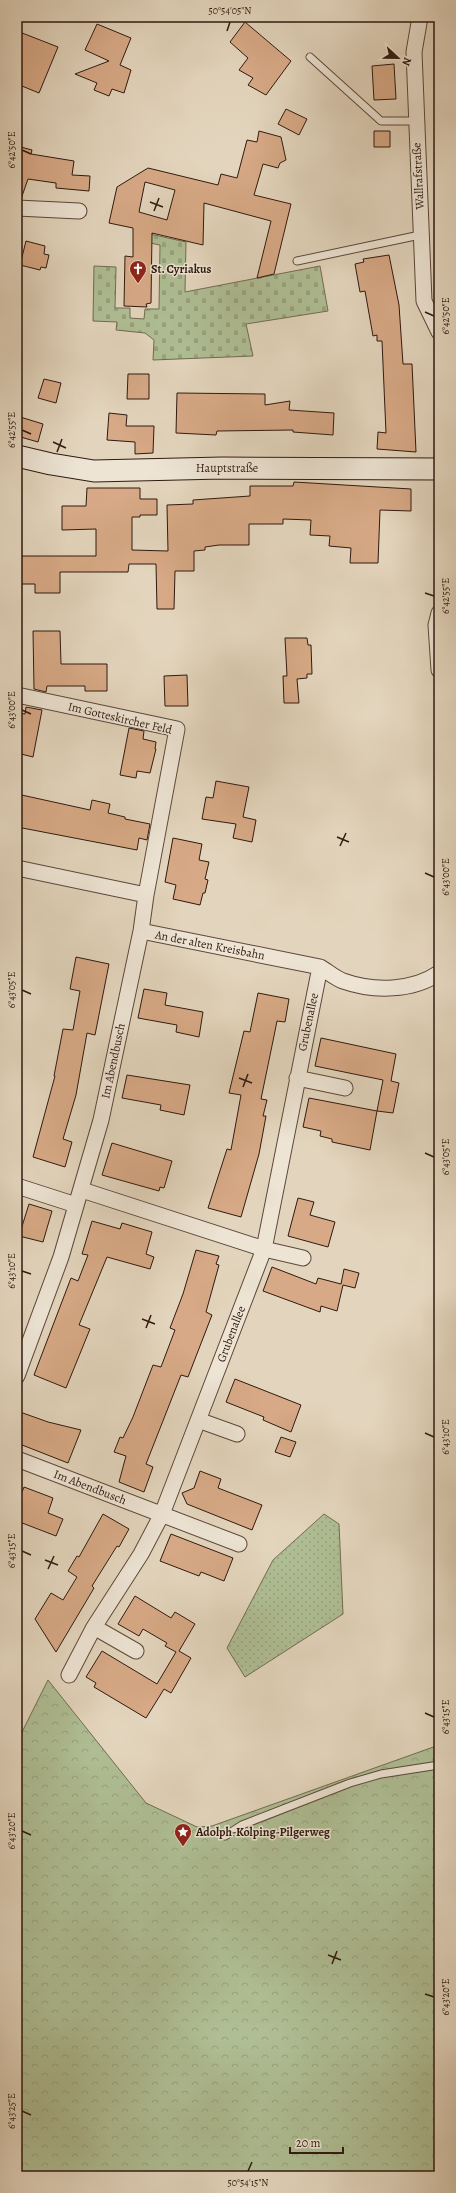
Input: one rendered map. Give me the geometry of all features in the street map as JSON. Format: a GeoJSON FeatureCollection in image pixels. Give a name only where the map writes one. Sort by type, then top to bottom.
{"type":"FeatureCollection","features":[{"type":"Feature","properties":{"kind":"main road","name":"Hauptstraße"},"geometry":{"type":"LineString","coordinates":[[17,456],[51,464],[94,471],[222,468],[439,469]]}},
{"type":"Feature","properties":{"kind":"street","name":"Wallrafstraße"},"geometry":{"type":"LineString","coordinates":[[420,17],[414,52],[415,121],[424,301],[439,332]]}},
{"type":"Feature","properties":{"kind":"street"},"geometry":{"type":"LineString","coordinates":[[17,208],[79,211]]}},
{"type":"Feature","properties":{"kind":"street"},"geometry":{"type":"LineString","coordinates":[[439,613],[436,625],[439,670]]}},
{"type":"Feature","properties":{"kind":"street","name":"Im Gotteskircher Feld"},"geometry":{"type":"LineString","coordinates":[[17,695],[177,728],[146,895]]}},
{"type":"Feature","properties":{"kind":"street"},"geometry":{"type":"LineString","coordinates":[[17,868],[146,895]]}},
{"type":"Feature","properties":{"kind":"street","name":"An der alten Kreisbahn"},"geometry":{"type":"LineString","coordinates":[[146,895],[141,931],[320,967],[343,981],[374,987],[402,988],[427,981],[439,973]]}},
{"type":"Feature","properties":{"kind":"street","name":"Im Abendbusch"},"geometry":{"type":"LineString","coordinates":[[17,1376],[61,1257],[76,1205],[82,1190],[101,1120],[141,931]]}},
{"type":"Feature","properties":{"kind":"street","name":"Grubenallee"},"geometry":{"type":"LineString","coordinates":[[69,1675],[94,1627],[141,1554],[162,1514],[264,1249],[320,967]]}},
{"type":"Feature","properties":{"kind":"street"},"geometry":{"type":"LineString","coordinates":[[297,1078],[345,1088]]}},
{"type":"Feature","properties":{"kind":"street"},"geometry":{"type":"LineString","coordinates":[[17,1186],[76,1205]]}},
{"type":"Feature","properties":{"kind":"street"},"geometry":{"type":"LineString","coordinates":[[82,1190],[264,1249],[303,1258]]}},
{"type":"Feature","properties":{"kind":"street"},"geometry":{"type":"LineString","coordinates":[[198,1420],[237,1434]]}},
{"type":"Feature","properties":{"kind":"street","name":"Im Abendbusch"},"geometry":{"type":"LineString","coordinates":[[17,1459],[162,1514]]}},
{"type":"Feature","properties":{"kind":"street"},"geometry":{"type":"LineString","coordinates":[[162,1514],[239,1544]]}},
{"type":"Feature","properties":{"kind":"street"},"geometry":{"type":"LineString","coordinates":[[94,1627],[136,1651]]}},
{"type":"Feature","properties":{"kind":"lane"},"geometry":{"type":"LineString","coordinates":[[310,57],[381,121],[415,121]]}},
{"type":"Feature","properties":{"kind":"lane"},"geometry":{"type":"LineString","coordinates":[[297,261],[420,234]]}},
{"type":"Feature","properties":{"kind":"lane"},"geometry":{"type":"LineString","coordinates":[[224,1836],[242,1825],[350,1783],[381,1774],[439,1765]]}},
{"type":"Feature","properties":{"kind":"green space"},"geometry":{"type":"Polygon","coordinates":[[[141,232],[186,242],[185,292],[320,266],[328,311],[246,324],[253,356],[153,360],[154,340],[145,333],[116,330],[117,322],[93,321],[94,266],[116,267],[115,308],[130,308],[130,318],[144,319],[145,309],[159,309],[160,245],[140,241],[141,232]]]}},
{"type":"Feature","properties":{"kind":"green space"},"geometry":{"type":"Polygon","coordinates":[[[324,1514],[339,1524],[343,1614],[245,1677],[227,1648],[273,1560],[324,1514]]]}},
{"type":"Feature","properties":{"kind":"green space"},"geometry":{"type":"Polygon","coordinates":[[[48,1680],[146,1803],[197,1827],[212,1826],[439,1745],[439,2176],[17,2176],[17,1742],[48,1680]]]}},
{"type":"Feature","properties":{"kind":"building"},"geometry":{"type":"Polygon","coordinates":[[[245,22],[291,61],[266,95],[248,85],[253,78],[239,70],[248,58],[230,42],[245,22]]]}},
{"type":"Feature","properties":{"kind":"building"},"geometry":{"type":"Polygon","coordinates":[[[97,24],[131,38],[120,65],[131,70],[124,93],[112,89],[109,96],[94,90],[97,83],[75,74],[109,61],[85,50],[97,24]]]}},
{"type":"Feature","properties":{"kind":"building"},"geometry":{"type":"Polygon","coordinates":[[[17,31],[58,47],[39,93],[17,84],[17,31]]]}},
{"type":"Feature","properties":{"kind":"building"},"geometry":{"type":"Polygon","coordinates":[[[394,64],[396,99],[374,100],[372,66],[394,64]]]}},
{"type":"Feature","properties":{"kind":"building"},"geometry":{"type":"Polygon","coordinates":[[[286,109],[307,119],[299,135],[278,124],[286,109]]]}},
{"type":"Feature","properties":{"kind":"building"},"geometry":{"type":"Polygon","coordinates":[[[259,131],[281,137],[286,160],[280,163],[278,168],[263,164],[254,195],[291,204],[274,274],[257,278],[271,221],[204,203],[203,245],[152,233],[151,303],[146,304],[147,307],[124,306],[125,256],[133,257],[133,228],[109,223],[117,187],[148,168],[218,185],[221,174],[237,178],[247,140],[257,142],[259,131]],[[145,182],[139,212],[167,220],[175,190],[145,182]]]}},
{"type":"Feature","properties":{"kind":"building"},"geometry":{"type":"Polygon","coordinates":[[[374,131],[390,131],[390,147],[374,147],[374,131]]]}},
{"type":"Feature","properties":{"kind":"building"},"geometry":{"type":"Polygon","coordinates":[[[17,146],[32,150],[31,154],[74,161],[72,175],[90,176],[89,191],[56,188],[56,183],[28,179],[21,199],[17,199],[17,146]]]}},
{"type":"Feature","properties":{"kind":"building"},"geometry":{"type":"Polygon","coordinates":[[[26,241],[45,246],[44,254],[49,255],[46,268],[41,267],[40,270],[20,265],[26,241]]]}},
{"type":"Feature","properties":{"kind":"building"},"geometry":{"type":"Polygon","coordinates":[[[389,255],[399,305],[403,364],[412,364],[416,452],[377,449],[378,432],[386,433],[382,341],[377,341],[377,335],[373,336],[365,291],[360,292],[355,264],[364,262],[363,259],[389,255]]]}},
{"type":"Feature","properties":{"kind":"building"},"geometry":{"type":"Polygon","coordinates":[[[128,374],[149,374],[149,399],[127,399],[128,374]]]}},
{"type":"Feature","properties":{"kind":"building"},"geometry":{"type":"Polygon","coordinates":[[[44,379],[61,383],[56,403],[38,398],[44,379]]]}},
{"type":"Feature","properties":{"kind":"building"},"geometry":{"type":"Polygon","coordinates":[[[177,393],[265,394],[265,405],[290,401],[289,410],[334,413],[333,435],[293,432],[293,430],[217,431],[216,435],[176,433],[177,393]]]}},
{"type":"Feature","properties":{"kind":"building"},"geometry":{"type":"Polygon","coordinates":[[[109,413],[127,415],[126,426],[154,426],[153,453],[135,454],[135,442],[107,440],[109,413]]]}},
{"type":"Feature","properties":{"kind":"building"},"geometry":{"type":"Polygon","coordinates":[[[17,416],[43,424],[38,442],[17,436],[17,416]]]}},
{"type":"Feature","properties":{"kind":"building"},"geometry":{"type":"Polygon","coordinates":[[[294,482],[411,489],[411,511],[380,510],[378,563],[350,563],[351,548],[329,546],[330,536],[310,535],[311,520],[283,519],[283,524],[249,524],[249,545],[219,545],[205,547],[205,550],[194,551],[194,571],[175,571],[174,609],[157,609],[156,564],[129,564],[128,572],[60,572],[60,593],[35,593],[35,584],[17,584],[17,556],[96,556],[96,529],[62,530],[62,506],[86,506],[87,488],[140,488],[140,499],[157,499],[157,515],[140,515],[140,517],[132,517],[132,550],[168,551],[167,505],[193,504],[193,500],[250,496],[250,486],[293,486],[294,482]]]}},
{"type":"Feature","properties":{"kind":"building"},"geometry":{"type":"Polygon","coordinates":[[[33,631],[60,631],[61,664],[107,664],[107,691],[85,691],[85,686],[47,686],[46,692],[34,689],[33,631]]]}},
{"type":"Feature","properties":{"kind":"building"},"geometry":{"type":"Polygon","coordinates":[[[285,638],[307,638],[308,645],[311,645],[312,674],[307,674],[307,678],[297,679],[299,703],[284,703],[283,676],[287,676],[285,638]]]}},
{"type":"Feature","properties":{"kind":"building"},"geometry":{"type":"Polygon","coordinates":[[[187,675],[188,706],[165,706],[164,676],[187,675]]]}},
{"type":"Feature","properties":{"kind":"building"},"geometry":{"type":"Polygon","coordinates":[[[26,707],[42,710],[33,757],[17,753],[17,713],[25,714],[26,707]]]}},
{"type":"Feature","properties":{"kind":"building"},"geometry":{"type":"Polygon","coordinates":[[[129,728],[144,731],[143,739],[156,742],[156,749],[150,773],[137,771],[136,778],[120,775],[129,728]]]}},
{"type":"Feature","properties":{"kind":"building"},"geometry":{"type":"Polygon","coordinates":[[[216,781],[249,787],[243,817],[256,820],[252,842],[233,838],[236,824],[202,819],[206,797],[213,798],[216,781]]]}},
{"type":"Feature","properties":{"kind":"building"},"geometry":{"type":"Polygon","coordinates":[[[17,794],[90,810],[92,800],[110,804],[108,813],[125,817],[125,819],[150,824],[147,840],[139,838],[137,850],[17,827],[17,794]]]}},
{"type":"Feature","properties":{"kind":"building"},"geometry":{"type":"Polygon","coordinates":[[[173,838],[202,844],[199,860],[209,862],[205,879],[208,880],[200,905],[173,899],[176,885],[165,882],[173,838]]]}},
{"type":"Feature","properties":{"kind":"building"},"geometry":{"type":"Polygon","coordinates":[[[76,957],[109,964],[95,1035],[87,1033],[76,1095],[63,1139],[72,1142],[65,1167],[33,1157],[55,1076],[63,1029],[73,1030],[80,991],[70,989],[76,957]]]}},
{"type":"Feature","properties":{"kind":"building"},"geometry":{"type":"Polygon","coordinates":[[[144,989],[167,993],[165,1005],[203,1012],[199,1037],[176,1032],[177,1025],[138,1018],[144,989]]]}},
{"type":"Feature","properties":{"kind":"building"},"geometry":{"type":"Polygon","coordinates":[[[258,993],[289,999],[285,1022],[277,1021],[261,1099],[267,1100],[263,1116],[266,1116],[259,1154],[241,1217],[208,1208],[227,1149],[231,1150],[241,1095],[229,1093],[244,1031],[250,1032],[258,993]]]}},
{"type":"Feature","properties":{"kind":"building"},"geometry":{"type":"Polygon","coordinates":[[[321,1038],[396,1054],[391,1081],[399,1083],[393,1113],[377,1111],[383,1080],[315,1066],[321,1038]]]}},
{"type":"Feature","properties":{"kind":"building"},"geometry":{"type":"Polygon","coordinates":[[[127,1075],[190,1085],[184,1115],[160,1110],[161,1105],[122,1098],[127,1075]]]}},
{"type":"Feature","properties":{"kind":"building"},"geometry":{"type":"Polygon","coordinates":[[[309,1098],[377,1111],[370,1150],[332,1142],[332,1139],[320,1136],[321,1131],[303,1127],[309,1098]]]}},
{"type":"Feature","properties":{"kind":"building"},"geometry":{"type":"Polygon","coordinates":[[[112,1143],[172,1161],[164,1188],[160,1187],[159,1191],[102,1175],[112,1143]]]}},
{"type":"Feature","properties":{"kind":"building"},"geometry":{"type":"Polygon","coordinates":[[[298,1198],[314,1202],[310,1215],[335,1222],[328,1247],[288,1236],[298,1198]]]}},
{"type":"Feature","properties":{"kind":"building"},"geometry":{"type":"Polygon","coordinates":[[[29,1204],[52,1211],[43,1242],[19,1236],[29,1204]]]}},
{"type":"Feature","properties":{"kind":"building"},"geometry":{"type":"Polygon","coordinates":[[[92,1221],[120,1229],[122,1223],[152,1232],[146,1254],[154,1257],[150,1269],[107,1257],[79,1325],[90,1329],[66,1388],[34,1375],[71,1278],[78,1281],[88,1255],[82,1254],[92,1221]]]}},
{"type":"Feature","properties":{"kind":"building"},"geometry":{"type":"Polygon","coordinates":[[[196,1250],[219,1256],[216,1264],[219,1265],[206,1312],[212,1315],[188,1377],[181,1375],[146,1464],[153,1467],[144,1492],[119,1482],[126,1456],[114,1452],[120,1437],[123,1438],[133,1417],[153,1365],[161,1367],[175,1330],[170,1328],[183,1294],[196,1250]]]}},
{"type":"Feature","properties":{"kind":"building"},"geometry":{"type":"Polygon","coordinates":[[[272,1267],[316,1284],[318,1278],[341,1284],[344,1269],[359,1273],[355,1288],[343,1285],[337,1311],[321,1306],[320,1312],[263,1291],[272,1267]]]}},
{"type":"Feature","properties":{"kind":"building"},"geometry":{"type":"Polygon","coordinates":[[[235,1379],[301,1405],[291,1432],[263,1420],[264,1417],[226,1402],[235,1379]]]}},
{"type":"Feature","properties":{"kind":"building"},"geometry":{"type":"Polygon","coordinates":[[[20,1412],[48,1422],[81,1430],[68,1463],[17,1443],[17,1420],[20,1412]]]}},
{"type":"Feature","properties":{"kind":"building"},"geometry":{"type":"Polygon","coordinates":[[[281,1437],[296,1442],[290,1457],[275,1452],[281,1437]]]}},
{"type":"Feature","properties":{"kind":"building"},"geometry":{"type":"Polygon","coordinates":[[[200,1471],[221,1479],[218,1488],[262,1505],[252,1530],[187,1504],[182,1493],[194,1488],[200,1471]]]}},
{"type":"Feature","properties":{"kind":"building"},"geometry":{"type":"Polygon","coordinates":[[[24,1487],[53,1498],[48,1513],[63,1519],[56,1536],[17,1521],[17,1504],[24,1487]]]}},
{"type":"Feature","properties":{"kind":"building"},"geometry":{"type":"Polygon","coordinates":[[[103,1514],[129,1529],[119,1547],[117,1546],[92,1586],[94,1588],[56,1652],[35,1619],[51,1593],[63,1600],[77,1577],[68,1571],[77,1556],[79,1557],[103,1514]]]}},
{"type":"Feature","properties":{"kind":"building"},"geometry":{"type":"Polygon","coordinates":[[[171,1534],[233,1558],[224,1581],[201,1572],[199,1576],[160,1561],[171,1534]]]}},
{"type":"Feature","properties":{"kind":"building"},"geometry":{"type":"Polygon","coordinates":[[[135,1596],[171,1618],[175,1612],[195,1624],[179,1651],[191,1658],[171,1693],[164,1689],[146,1718],[94,1687],[96,1683],[86,1677],[102,1651],[157,1684],[176,1652],[165,1646],[167,1643],[143,1629],[139,1636],[118,1624],[135,1596]]]}},
{"type":"Feature","properties":{"kind":"place","name":"St. Cyriakus"},"geometry":{"type":"Point","coordinates":[138,284]}},
{"type":"Feature","properties":{"kind":"place","name":"Adolph-Kolping-Pilgerweg"},"geometry":{"type":"Point","coordinates":[183,1847]}}]}
